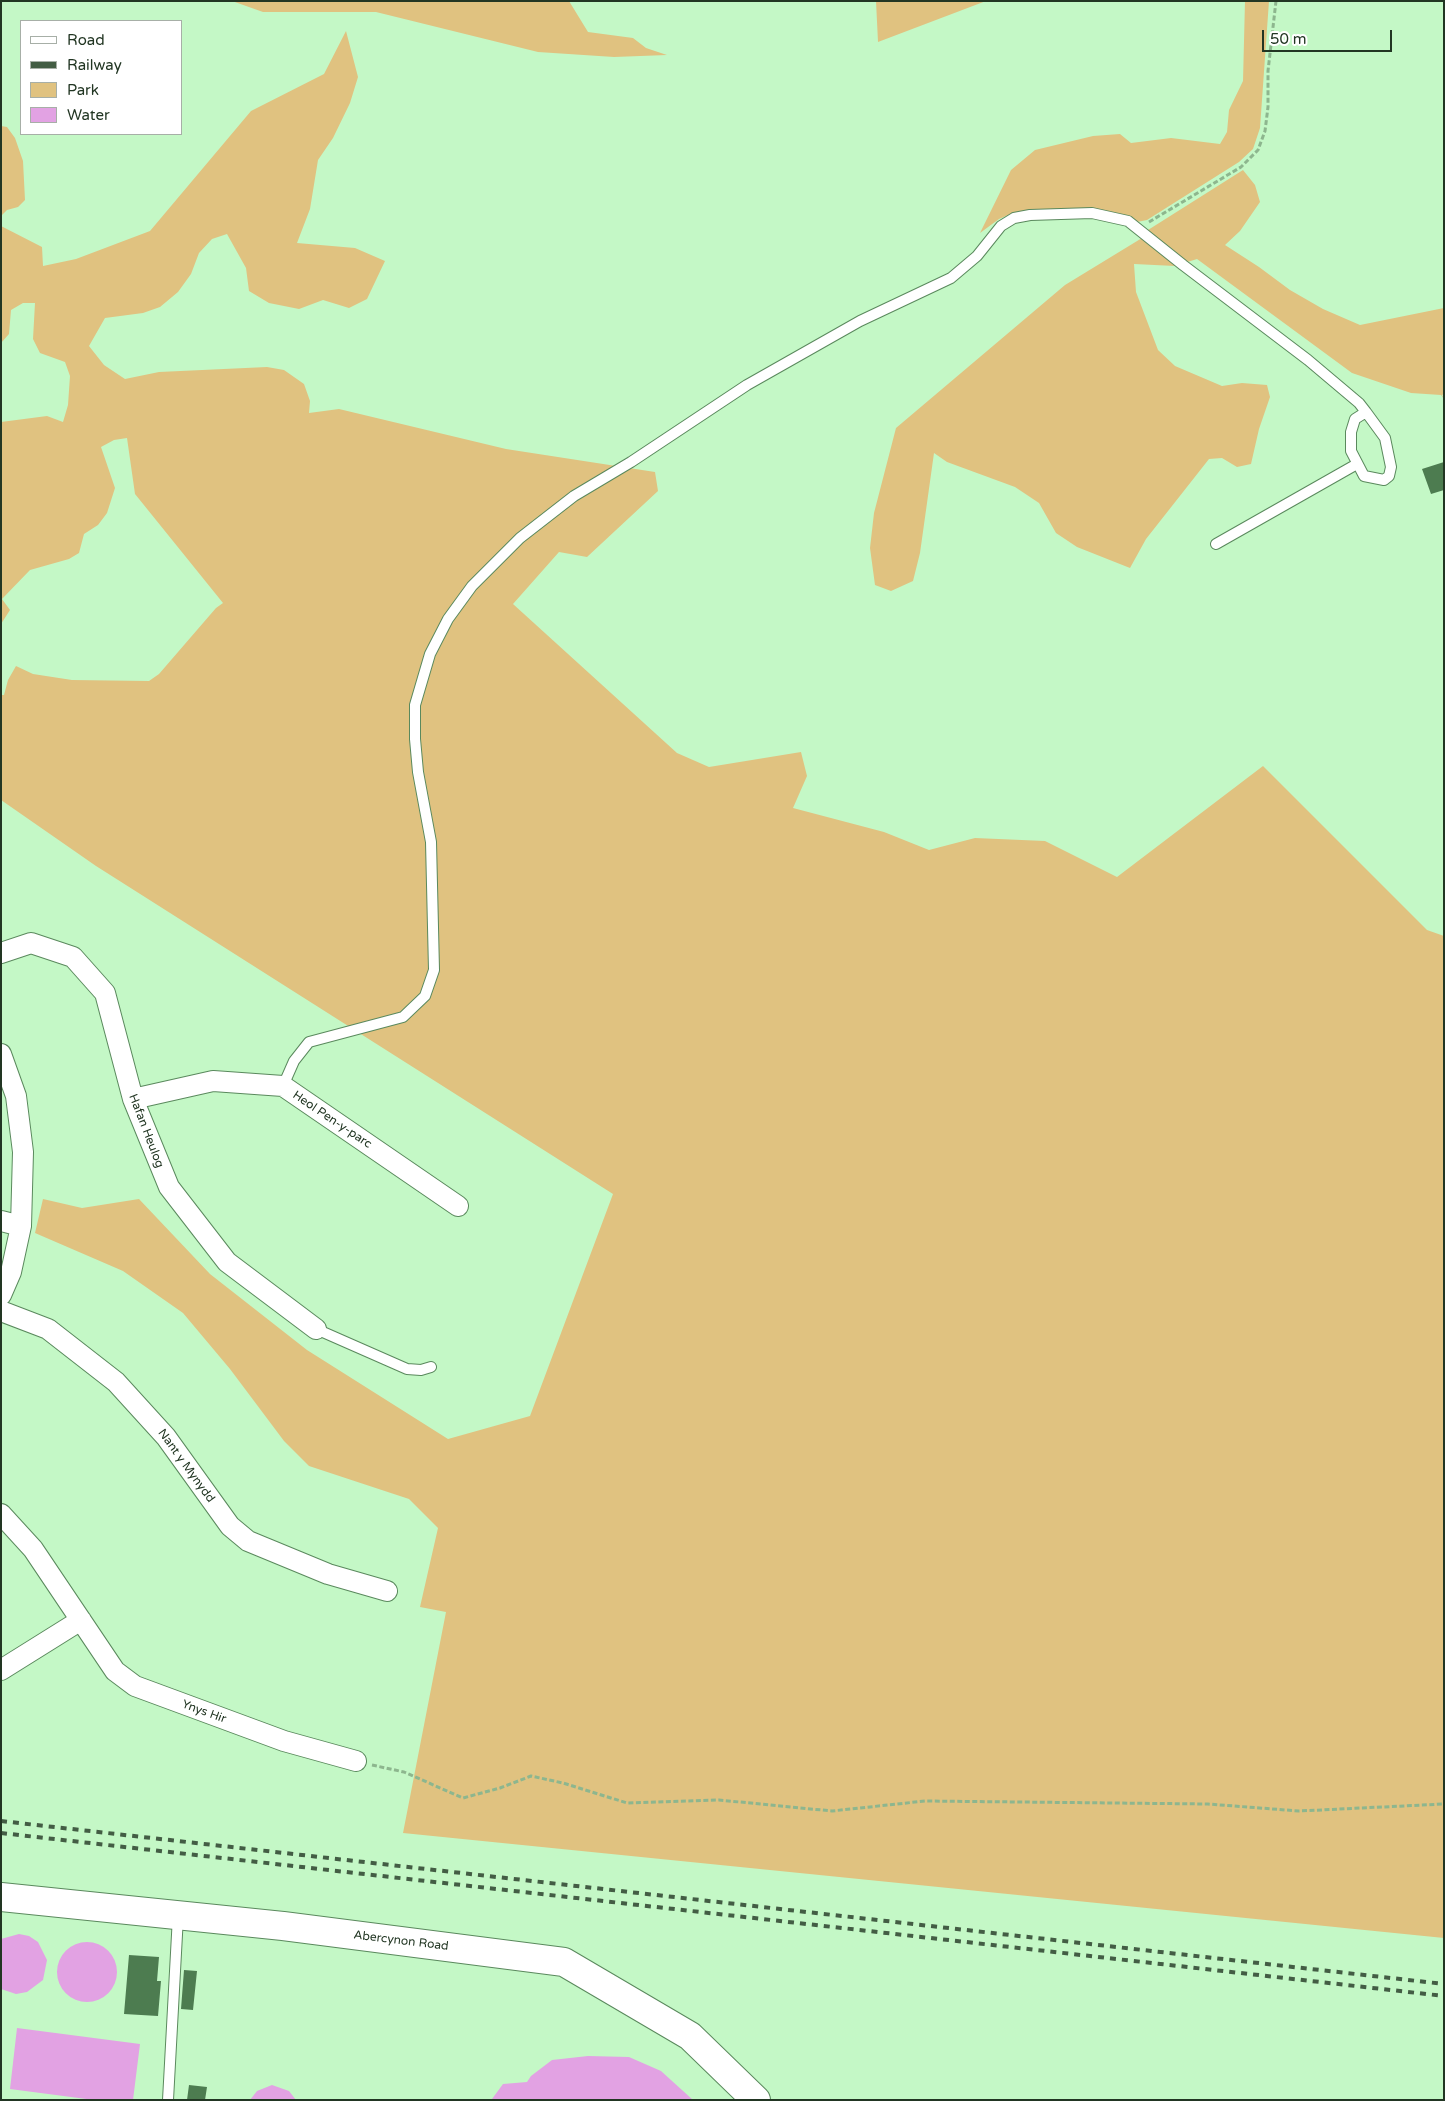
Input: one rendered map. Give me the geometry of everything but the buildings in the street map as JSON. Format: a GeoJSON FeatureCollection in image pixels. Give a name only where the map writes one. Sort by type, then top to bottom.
{"type":"FeatureCollection","features":[{"type":"Feature","properties":{"kind":"street","name":"Hafan Heulog"},"geometry":{"type":"LineString","coordinates":[[1,953],[31,943],[73,958],[105,993],[133,1099],[169,1187],[227,1262],[316,1329]]}},
{"type":"Feature","properties":{"kind":"street"},"geometry":{"type":"LineString","coordinates":[[1,1054],[16,1096],[23,1152],[21,1226],[11,1272],[1,1295]]}},
{"type":"Feature","properties":{"kind":"street","name":"Heol Pen-y-parc"},"geometry":{"type":"LineString","coordinates":[[133,1099],[213,1081],[283,1086],[458,1206]]}},
{"type":"Feature","properties":{"kind":"street"},"geometry":{"type":"LineString","coordinates":[[1,1221],[21,1226]]}},
{"type":"Feature","properties":{"kind":"street","name":"Nant y Mynydd"},"geometry":{"type":"LineString","coordinates":[[1,1310],[48,1329],[116,1382],[166,1437],[230,1526],[248,1541],[328,1574],[387,1591]]}},
{"type":"Feature","properties":{"kind":"street","name":"Ynys Hir"},"geometry":{"type":"LineString","coordinates":[[1,1514],[33,1549],[115,1671],[135,1686],[284,1741],[356,1761]]}},
{"type":"Feature","properties":{"kind":"street"},"geometry":{"type":"LineString","coordinates":[[1,1670],[81,1620]]}},
{"type":"Feature","properties":{"kind":"street","name":"Abercynon Road"},"geometry":{"type":"LineString","coordinates":[[1,1897],[282,1926],[564,1962],[690,2036],[756,2100]]}},
{"type":"Feature","properties":{"kind":"lane"},"geometry":{"type":"LineString","coordinates":[[283,1086],[294,1060],[309,1042],[404,1017],[425,996],[434,970],[431,851],[418,772],[415,739],[415,705],[430,654],[448,619],[472,586],[520,538],[574,496],[630,462],[747,385],[860,321],[952,278],[977,256],[1001,226],[1014,218],[1030,215],[1092,213],[1128,221],[1182,265],[1308,360],[1359,403],[1366,412],[1385,438],[1390,457],[1389,476],[1384,480],[1364,476],[1351,451],[1351,432],[1355,419],[1366,412]]}},
{"type":"Feature","properties":{"kind":"lane"},"geometry":{"type":"LineString","coordinates":[[1216,544],[1358,464]]}},
{"type":"Feature","properties":{"kind":"lane"},"geometry":{"type":"LineString","coordinates":[[316,1329],[407,1369],[421,1370],[431,1367]]}},
{"type":"Feature","properties":{"kind":"lane"},"geometry":{"type":"LineString","coordinates":[[168,2100],[178,1915]]}},
{"type":"Feature","properties":{"kind":"path"},"geometry":{"type":"LineString","coordinates":[[1138,228],[1163,215],[1241,166],[1258,150],[1265,131],[1268,107],[1268,71],[1276,1]]}},
{"type":"Feature","properties":{"kind":"path"},"geometry":{"type":"LineString","coordinates":[[356,1761],[404,1772],[463,1798],[500,1788],[532,1776],[586,1789],[627,1803],[719,1800],[832,1812],[925,1801],[1208,1804],[1299,1811],[1444,1804]]}},
{"type":"Feature","properties":{"kind":"green space"},"geometry":{"type":"Polygon","coordinates":[[[232,1],[569,1],[588,32],[633,38],[646,48],[667,55],[614,57],[538,52],[376,12],[263,12],[232,1]]]}},
{"type":"Feature","properties":{"kind":"green space"},"geometry":{"type":"Polygon","coordinates":[[[876,1],[986,1],[878,42],[876,1]]]}},
{"type":"Feature","properties":{"kind":"green space"},"geometry":{"type":"Polygon","coordinates":[[[1245,1],[1269,1],[1260,128],[1253,149],[1239,162],[1147,220],[1137,222],[1122,216],[1013,213],[999,219],[980,233],[1011,170],[1035,150],[1093,136],[1120,134],[1131,143],[1171,138],[1220,144],[1227,132],[1229,110],[1243,81],[1245,1]]]}},
{"type":"Feature","properties":{"kind":"green space"},"geometry":{"type":"Polygon","coordinates":[[[346,31],[358,77],[350,103],[333,138],[318,160],[310,209],[297,243],[355,248],[385,261],[367,299],[349,308],[323,300],[299,309],[269,303],[249,291],[246,268],[227,234],[212,239],[199,253],[191,274],[178,292],[160,307],[143,313],[105,318],[89,346],[104,365],[125,379],[159,372],[267,367],[284,370],[304,384],[310,401],[309,413],[339,409],[506,449],[655,472],[658,491],[587,557],[559,552],[513,604],[677,753],[709,767],[801,752],[807,776],[793,808],[884,832],[929,850],[975,838],[1045,841],[1117,877],[1263,766],[1427,930],[1444,936],[1444,1938],[403,1833],[446,1612],[420,1607],[438,1528],[409,1499],[309,1466],[284,1441],[230,1369],[183,1313],[123,1271],[35,1233],[43,1199],[82,1208],[139,1199],[210,1274],[307,1350],[448,1439],[530,1416],[613,1194],[96,866],[1,800],[1,695],[4,695],[8,680],[16,666],[33,674],[72,680],[149,681],[159,674],[216,608],[223,603],[135,494],[127,438],[114,440],[101,447],[115,488],[107,513],[98,525],[84,534],[79,553],[69,559],[30,570],[2,599],[10,610],[1,624],[1,422],[47,416],[63,422],[68,405],[70,376],[65,362],[40,353],[33,339],[35,303],[23,303],[11,310],[9,334],[1,343],[1,226],[42,247],[43,266],[76,259],[150,231],[251,111],[324,74],[346,31]]]}},
{"type":"Feature","properties":{"kind":"green space"},"geometry":{"type":"Polygon","coordinates":[[[1,126],[7,127],[15,138],[23,161],[25,200],[18,207],[7,210],[1,216],[1,126]]]}},
{"type":"Feature","properties":{"kind":"green space"},"geometry":{"type":"Polygon","coordinates":[[[1243,170],[1255,185],[1260,202],[1240,231],[1225,245],[1290,290],[1323,309],[1360,325],[1444,308],[1444,394],[1442,395],[1444,399],[1441,395],[1411,393],[1352,373],[1197,259],[1175,266],[1134,264],[1136,292],[1158,350],[1175,366],[1222,386],[1242,383],[1267,385],[1270,397],[1259,429],[1251,464],[1237,467],[1222,458],[1209,459],[1146,539],[1130,568],[1077,547],[1056,533],[1039,503],[1015,487],[947,462],[934,453],[920,553],[913,581],[891,591],[875,585],[870,548],[874,513],[896,428],[1065,285],[1142,238],[1148,230],[1243,170]]]}},
{"type":"Feature","properties":{"kind":"water"},"geometry":{"type":"Polygon","coordinates":[[[19,1934],[29,1936],[38,1942],[47,1960],[43,1980],[27,1992],[16,1994],[1,1989],[1,1939],[19,1934]]]}},
{"type":"Feature","properties":{"kind":"water"},"geometry":{"type":"Polygon","coordinates":[[[87,1942],[104,1947],[112,1955],[117,1972],[112,1989],[104,1997],[87,2002],[70,1997],[62,1989],[57,1972],[62,1955],[70,1947],[87,1942]]]}},
{"type":"Feature","properties":{"kind":"water"},"geometry":{"type":"Polygon","coordinates":[[[17,2028],[140,2044],[133,2100],[94,2100],[10,2089],[17,2028]]]}},
{"type":"Feature","properties":{"kind":"water"},"geometry":{"type":"Polygon","coordinates":[[[588,2056],[629,2057],[661,2071],[693,2100],[482,2100],[492,2099],[503,2084],[527,2082],[531,2076],[552,2060],[588,2056]]]}},
{"type":"Feature","properties":{"kind":"water"},"geometry":{"type":"Polygon","coordinates":[[[272,2085],[289,2091],[296,2100],[250,2100],[257,2091],[272,2085]]]}},
{"type":"Feature","properties":{"kind":"railway"},"geometry":{"type":"LineString","coordinates":[[1,1821],[1444,1984]]}},
{"type":"Feature","properties":{"kind":"railway"},"geometry":{"type":"LineString","coordinates":[[1,1833],[1444,1996]]}}]}
